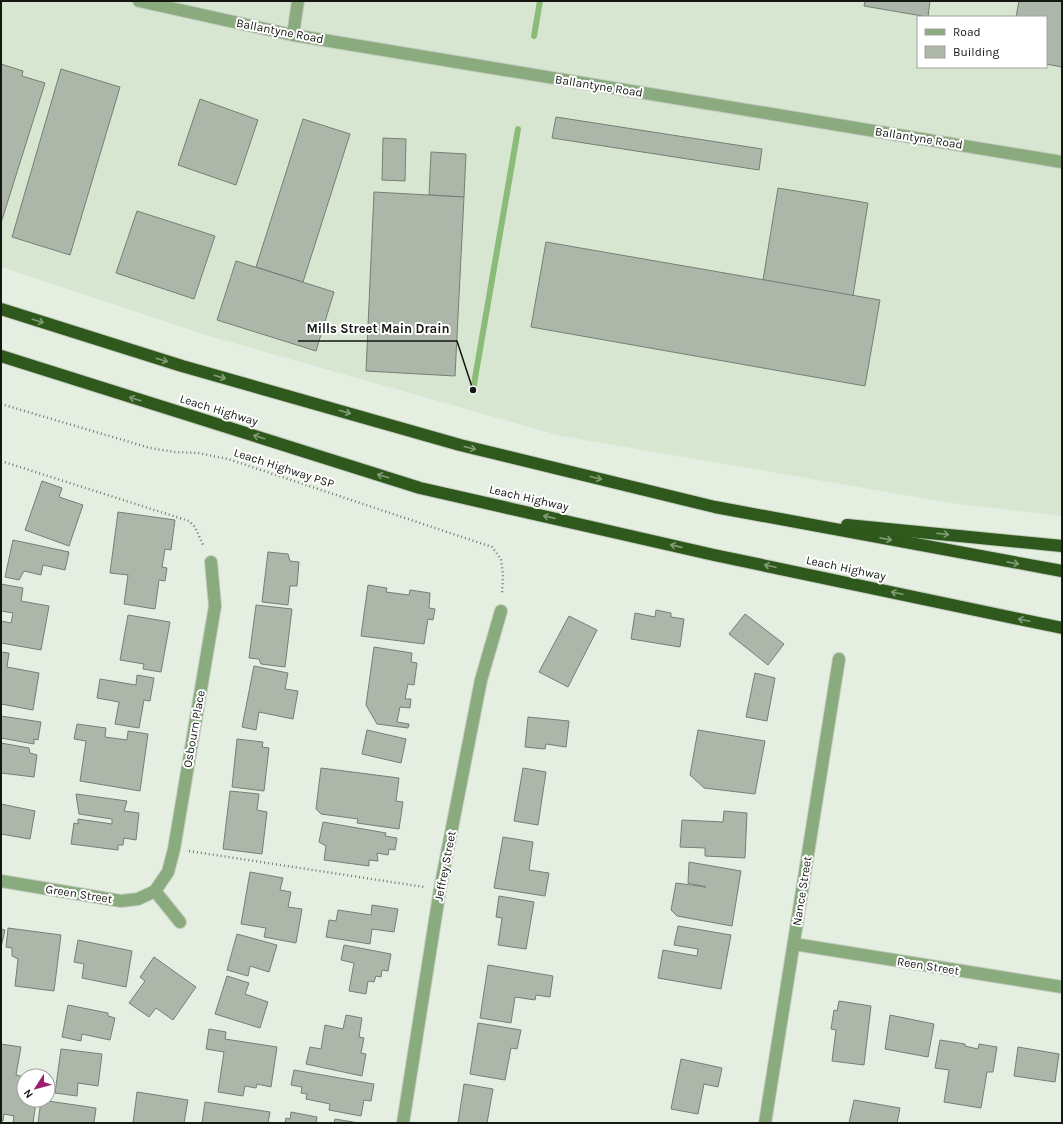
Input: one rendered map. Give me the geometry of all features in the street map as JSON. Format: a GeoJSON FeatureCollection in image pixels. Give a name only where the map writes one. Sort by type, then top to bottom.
{"type":"FeatureCollection","features":[{"type":"Feature","properties":{"kind":"highway"},"geometry":{"type":"LineString","coordinates":[[1,309],[182,366],[460,445],[715,507],[1062,571]]}},
{"type":"Feature","properties":{"kind":"highway","name":"Leach Highway"},"geometry":{"type":"LineString","coordinates":[[1,356],[420,488],[714,555],[1062,628]]}},
{"type":"Feature","properties":{"kind":"highway"},"geometry":{"type":"LineString","coordinates":[[765,516],[1062,546]]}},
{"type":"Feature","properties":{"kind":"street","name":"Ballantyne Road"},"geometry":{"type":"LineString","coordinates":[[139,1],[293,35],[1062,162]]}},
{"type":"Feature","properties":{"kind":"street"},"geometry":{"type":"LineString","coordinates":[[293,35],[298,1]]}},
{"type":"Feature","properties":{"kind":"street","name":"Osbourn Place"},"geometry":{"type":"LineString","coordinates":[[155,891],[168,872],[174,849],[215,606],[211,562]]}},
{"type":"Feature","properties":{"kind":"street","name":"Jeffrey Street"},"geometry":{"type":"LineString","coordinates":[[403,1123],[440,889],[481,680],[501,611]]}},
{"type":"Feature","properties":{"kind":"street","name":"Nance Street"},"geometry":{"type":"LineString","coordinates":[[765,1123],[839,659]]}},
{"type":"Feature","properties":{"kind":"street","name":"Green Street"},"geometry":{"type":"LineString","coordinates":[[1,881],[122,901],[138,899],[155,891]]}},
{"type":"Feature","properties":{"kind":"street"},"geometry":{"type":"LineString","coordinates":[[155,891],[180,922]]}},
{"type":"Feature","properties":{"kind":"street","name":"Reen Street"},"geometry":{"type":"LineString","coordinates":[[794,944],[1062,987]]}},
{"type":"Feature","properties":{"kind":"path","name":"Leach Highway PSP"},"geometry":{"type":"LineString","coordinates":[[1,404],[150,448],[174,452],[198,453],[228,459],[492,547],[501,559],[503,575],[501,611]]}},
{"type":"Feature","properties":{"kind":"path"},"geometry":{"type":"LineString","coordinates":[[1,461],[189,521],[195,527],[211,562]]}},
{"type":"Feature","properties":{"kind":"path"},"geometry":{"type":"LineString","coordinates":[[174,849],[440,889]]}},
{"type":"Feature","properties":{"kind":"shaded area"},"geometry":{"type":"Polygon","coordinates":[[[1,1],[1062,1],[1062,516],[951,503],[561,436],[206,335],[1,267],[1,1]]]}},
{"type":"Feature","properties":{"kind":"building"},"geometry":{"type":"Polygon","coordinates":[[[865,1],[930,1],[928,16],[864,6],[865,1]]]}},
{"type":"Feature","properties":{"kind":"building"},"geometry":{"type":"Polygon","coordinates":[[[1019,1],[1062,1],[1062,67],[1047,64],[1047,16],[1016,16],[1019,1]]]}},
{"type":"Feature","properties":{"kind":"building"},"geometry":{"type":"Polygon","coordinates":[[[1,64],[23,71],[22,76],[45,83],[1,223],[1,64]]]}},
{"type":"Feature","properties":{"kind":"building"},"geometry":{"type":"Polygon","coordinates":[[[61,69],[120,87],[70,255],[12,237],[61,69]]]}},
{"type":"Feature","properties":{"kind":"building"},"geometry":{"type":"Polygon","coordinates":[[[200,99],[258,120],[236,185],[178,165],[200,99]]]}},
{"type":"Feature","properties":{"kind":"building"},"geometry":{"type":"Polygon","coordinates":[[[556,117],[762,149],[759,170],[552,138],[556,117]]]}},
{"type":"Feature","properties":{"kind":"building"},"geometry":{"type":"Polygon","coordinates":[[[303,119],[350,134],[303,282],[256,267],[303,119]]]}},
{"type":"Feature","properties":{"kind":"building"},"geometry":{"type":"Polygon","coordinates":[[[383,138],[406,139],[405,181],[382,180],[383,138]]]}},
{"type":"Feature","properties":{"kind":"building"},"geometry":{"type":"Polygon","coordinates":[[[431,152],[466,154],[464,197],[429,195],[431,152]]]}},
{"type":"Feature","properties":{"kind":"building"},"geometry":{"type":"Polygon","coordinates":[[[778,188],[868,203],[853,296],[763,280],[778,188]]]}},
{"type":"Feature","properties":{"kind":"building"},"geometry":{"type":"Polygon","coordinates":[[[374,192],[464,197],[455,376],[366,371],[374,192]]]}},
{"type":"Feature","properties":{"kind":"building"},"geometry":{"type":"Polygon","coordinates":[[[137,211],[215,236],[194,299],[116,273],[137,211]]]}},
{"type":"Feature","properties":{"kind":"building"},"geometry":{"type":"Polygon","coordinates":[[[546,242],[880,300],[865,386],[531,327],[546,242]]]}},
{"type":"Feature","properties":{"kind":"building"},"geometry":{"type":"Polygon","coordinates":[[[236,261],[334,292],[316,351],[217,320],[236,261]]]}},
{"type":"Feature","properties":{"kind":"building"},"geometry":{"type":"Polygon","coordinates":[[[42,481],[62,488],[59,497],[83,505],[69,546],[25,530],[42,481]]]}},
{"type":"Feature","properties":{"kind":"building"},"geometry":{"type":"Polygon","coordinates":[[[118,512],[175,520],[171,550],[165,549],[162,567],[167,568],[165,581],[159,580],[155,609],[124,604],[128,575],[110,573],[118,512]]]}},
{"type":"Feature","properties":{"kind":"building"},"geometry":{"type":"Polygon","coordinates":[[[13,540],[69,552],[65,570],[43,565],[41,575],[24,571],[19,580],[5,577],[13,540]]]}},
{"type":"Feature","properties":{"kind":"building"},"geometry":{"type":"Polygon","coordinates":[[[268,552],[288,554],[290,561],[299,562],[297,586],[290,586],[288,605],[262,602],[268,552]]]}},
{"type":"Feature","properties":{"kind":"building"},"geometry":{"type":"Polygon","coordinates":[[[1,584],[23,588],[21,601],[49,606],[41,650],[1,643],[1,621],[11,623],[13,613],[1,611],[1,584]]]}},
{"type":"Feature","properties":{"kind":"building"},"geometry":{"type":"Polygon","coordinates":[[[368,585],[387,588],[386,592],[409,595],[410,590],[430,593],[429,608],[435,609],[433,620],[428,619],[424,644],[361,636],[368,585]]]}},
{"type":"Feature","properties":{"kind":"building"},"geometry":{"type":"Polygon","coordinates":[[[256,605],[292,609],[285,667],[261,664],[259,659],[249,658],[256,605]]]}},
{"type":"Feature","properties":{"kind":"building"},"geometry":{"type":"Polygon","coordinates":[[[656,610],[671,613],[671,617],[684,619],[680,647],[631,639],[635,613],[655,617],[656,610]]]}},
{"type":"Feature","properties":{"kind":"building"},"geometry":{"type":"Polygon","coordinates":[[[745,614],[784,644],[768,665],[729,634],[745,614]]]}},
{"type":"Feature","properties":{"kind":"building"},"geometry":{"type":"Polygon","coordinates":[[[128,615],[170,622],[161,672],[143,669],[144,664],[120,660],[128,615]]]}},
{"type":"Feature","properties":{"kind":"building"},"geometry":{"type":"Polygon","coordinates":[[[569,616],[597,630],[568,687],[539,672],[569,616]]]}},
{"type":"Feature","properties":{"kind":"building"},"geometry":{"type":"Polygon","coordinates":[[[374,647],[412,653],[411,662],[417,663],[414,685],[408,684],[405,699],[411,699],[410,708],[400,707],[397,722],[409,724],[408,728],[377,724],[366,705],[374,647]]]}},
{"type":"Feature","properties":{"kind":"building"},"geometry":{"type":"Polygon","coordinates":[[[1,652],[9,653],[7,667],[39,673],[33,710],[1,704],[1,652]]]}},
{"type":"Feature","properties":{"kind":"building"},"geometry":{"type":"Polygon","coordinates":[[[254,666],[288,673],[285,689],[298,691],[293,719],[259,712],[256,730],[242,727],[254,666]]]}},
{"type":"Feature","properties":{"kind":"building"},"geometry":{"type":"Polygon","coordinates":[[[755,673],[775,678],[767,721],[746,717],[755,673]]]}},
{"type":"Feature","properties":{"kind":"building"},"geometry":{"type":"Polygon","coordinates":[[[137,675],[154,678],[150,701],[144,700],[139,728],[115,724],[119,702],[97,698],[100,679],[136,685],[137,675]]]}},
{"type":"Feature","properties":{"kind":"building"},"geometry":{"type":"Polygon","coordinates":[[[1,716],[41,722],[38,740],[34,739],[34,744],[1,738],[1,716]]]}},
{"type":"Feature","properties":{"kind":"building"},"geometry":{"type":"Polygon","coordinates":[[[528,717],[569,721],[566,747],[546,744],[545,749],[525,747],[528,717]]]}},
{"type":"Feature","properties":{"kind":"building"},"geometry":{"type":"Polygon","coordinates":[[[77,724],[106,728],[105,737],[127,740],[128,731],[148,734],[140,791],[80,781],[86,741],[74,739],[77,724]]]}},
{"type":"Feature","properties":{"kind":"building"},"geometry":{"type":"Polygon","coordinates":[[[367,730],[406,739],[401,763],[362,754],[367,730]]]}},
{"type":"Feature","properties":{"kind":"building"},"geometry":{"type":"Polygon","coordinates":[[[698,730],[765,741],[755,794],[704,788],[690,775],[698,730]]]}},
{"type":"Feature","properties":{"kind":"building"},"geometry":{"type":"Polygon","coordinates":[[[237,739],[263,742],[262,747],[269,748],[264,791],[232,787],[237,739]]]}},
{"type":"Feature","properties":{"kind":"building"},"geometry":{"type":"Polygon","coordinates":[[[1,743],[29,748],[30,753],[37,755],[34,777],[1,773],[1,743]]]}},
{"type":"Feature","properties":{"kind":"building"},"geometry":{"type":"Polygon","coordinates":[[[321,768],[399,778],[396,801],[403,802],[399,829],[357,823],[358,819],[321,814],[316,809],[321,768]]]}},
{"type":"Feature","properties":{"kind":"building"},"geometry":{"type":"Polygon","coordinates":[[[523,768],[546,772],[538,825],[514,821],[523,768]]]}},
{"type":"Feature","properties":{"kind":"building"},"geometry":{"type":"Polygon","coordinates":[[[230,791],[259,794],[257,810],[267,812],[262,854],[223,849],[230,791]]]}},
{"type":"Feature","properties":{"kind":"building"},"geometry":{"type":"Polygon","coordinates":[[[76,794],[127,801],[124,811],[139,813],[136,840],[124,838],[123,845],[118,845],[118,850],[71,844],[74,823],[78,824],[78,819],[112,824],[112,819],[79,814],[76,794]]]}},
{"type":"Feature","properties":{"kind":"building"},"geometry":{"type":"Polygon","coordinates":[[[1,804],[35,811],[30,839],[1,834],[1,804]]]}},
{"type":"Feature","properties":{"kind":"building"},"geometry":{"type":"Polygon","coordinates":[[[724,811],[747,813],[745,858],[705,856],[705,848],[680,847],[682,820],[723,822],[724,811]]]}},
{"type":"Feature","properties":{"kind":"building"},"geometry":{"type":"Polygon","coordinates":[[[323,822],[386,833],[385,836],[397,838],[395,850],[389,849],[388,855],[377,853],[378,861],[369,860],[369,866],[324,860],[326,846],[319,842],[323,822]]]}},
{"type":"Feature","properties":{"kind":"building"},"geometry":{"type":"Polygon","coordinates":[[[503,837],[533,842],[529,870],[549,873],[545,896],[494,888],[503,837]]]}},
{"type":"Feature","properties":{"kind":"building"},"geometry":{"type":"Polygon","coordinates":[[[689,862],[741,871],[732,926],[677,916],[671,910],[676,883],[706,887],[688,883],[689,862]]]}},
{"type":"Feature","properties":{"kind":"building"},"geometry":{"type":"Polygon","coordinates":[[[250,872],[283,878],[280,890],[291,892],[288,907],[302,909],[296,943],[264,937],[266,928],[241,924],[250,872]]]}},
{"type":"Feature","properties":{"kind":"building"},"geometry":{"type":"Polygon","coordinates":[[[499,896],[534,902],[526,949],[498,945],[502,918],[496,917],[499,896]]]}},
{"type":"Feature","properties":{"kind":"building"},"geometry":{"type":"Polygon","coordinates":[[[372,905],[398,909],[394,932],[372,929],[370,944],[326,937],[329,920],[336,921],[338,910],[371,915],[372,905]]]}},
{"type":"Feature","properties":{"kind":"building"},"geometry":{"type":"Polygon","coordinates":[[[678,926],[731,935],[721,989],[658,978],[663,950],[697,956],[698,949],[674,945],[678,926]]]}},
{"type":"Feature","properties":{"kind":"building"},"geometry":{"type":"Polygon","coordinates":[[[8,928],[61,935],[54,991],[15,986],[18,959],[12,956],[12,948],[6,947],[8,928]]]}},
{"type":"Feature","properties":{"kind":"building"},"geometry":{"type":"Polygon","coordinates":[[[1,929],[5,930],[1,947],[1,929]]]}},
{"type":"Feature","properties":{"kind":"building"},"geometry":{"type":"Polygon","coordinates":[[[237,934],[277,945],[269,972],[250,966],[248,976],[227,970],[237,934]]]}},
{"type":"Feature","properties":{"kind":"building"},"geometry":{"type":"Polygon","coordinates":[[[78,940],[132,951],[126,987],[82,978],[84,964],[74,962],[78,940]]]}},
{"type":"Feature","properties":{"kind":"building"},"geometry":{"type":"Polygon","coordinates":[[[344,945],[391,954],[388,971],[382,970],[381,977],[376,976],[374,982],[368,981],[366,994],[349,991],[354,963],[341,960],[344,945]]]}},
{"type":"Feature","properties":{"kind":"building"},"geometry":{"type":"Polygon","coordinates":[[[154,957],[196,987],[173,1020],[156,1008],[149,1017],[129,1003],[145,981],[140,977],[154,957]]]}},
{"type":"Feature","properties":{"kind":"building"},"geometry":{"type":"Polygon","coordinates":[[[488,965],[553,976],[550,997],[536,995],[535,1000],[515,997],[511,1023],[480,1018],[488,965]]]}},
{"type":"Feature","properties":{"kind":"building"},"geometry":{"type":"Polygon","coordinates":[[[227,976],[249,983],[245,994],[268,1002],[260,1028],[215,1014],[227,976]]]}},
{"type":"Feature","properties":{"kind":"building"},"geometry":{"type":"Polygon","coordinates":[[[839,1001],[871,1006],[864,1065],[832,1061],[836,1030],[831,1029],[834,1010],[837,1011],[839,1001]]]}},
{"type":"Feature","properties":{"kind":"building"},"geometry":{"type":"Polygon","coordinates":[[[68,1005],[108,1013],[108,1016],[115,1018],[110,1040],[82,1034],[81,1041],[62,1037],[68,1005]]]}},
{"type":"Feature","properties":{"kind":"building"},"geometry":{"type":"Polygon","coordinates":[[[346,1015],[362,1018],[359,1037],[364,1038],[361,1053],[366,1054],[362,1076],[306,1064],[310,1047],[321,1049],[325,1025],[343,1029],[346,1015]]]}},
{"type":"Feature","properties":{"kind":"building"},"geometry":{"type":"Polygon","coordinates":[[[890,1015],[934,1024],[928,1057],[885,1049],[890,1015]]]}},
{"type":"Feature","properties":{"kind":"building"},"geometry":{"type":"Polygon","coordinates":[[[478,1023],[521,1030],[517,1049],[511,1048],[505,1080],[470,1074],[478,1023]]]}},
{"type":"Feature","properties":{"kind":"building"},"geometry":{"type":"Polygon","coordinates":[[[209,1029],[226,1032],[225,1039],[277,1047],[271,1087],[257,1084],[256,1088],[245,1086],[243,1096],[218,1092],[224,1052],[206,1049],[209,1029]]]}},
{"type":"Feature","properties":{"kind":"building"},"geometry":{"type":"Polygon","coordinates":[[[940,1040],[965,1044],[965,1046],[978,1049],[979,1044],[997,1047],[993,1072],[987,1072],[981,1108],[944,1102],[949,1070],[935,1068],[940,1040]]]}},
{"type":"Feature","properties":{"kind":"building"},"geometry":{"type":"Polygon","coordinates":[[[1,1044],[21,1047],[17,1068],[16,1068],[16,1108],[35,1108],[33,1123],[13,1123],[14,1116],[4,1114],[3,1121],[1,1121],[1,1044]]]}},
{"type":"Feature","properties":{"kind":"building"},"geometry":{"type":"Polygon","coordinates":[[[1018,1047],[1059,1054],[1055,1082],[1014,1076],[1018,1047]]]}},
{"type":"Feature","properties":{"kind":"building"},"geometry":{"type":"Polygon","coordinates":[[[61,1049],[102,1054],[98,1086],[78,1083],[77,1096],[56,1093],[61,1049]]]}},
{"type":"Feature","properties":{"kind":"building"},"geometry":{"type":"Polygon","coordinates":[[[681,1059],[722,1068],[718,1087],[704,1084],[698,1114],[671,1109],[681,1059]]]}},
{"type":"Feature","properties":{"kind":"building"},"geometry":{"type":"Polygon","coordinates":[[[294,1070],[374,1084],[371,1101],[364,1100],[361,1116],[329,1110],[330,1104],[306,1099],[307,1094],[301,1093],[302,1087],[291,1085],[294,1070]]]}},
{"type":"Feature","properties":{"kind":"building"},"geometry":{"type":"Polygon","coordinates":[[[464,1084],[493,1089],[487,1123],[458,1123],[464,1084]]]}},
{"type":"Feature","properties":{"kind":"building"},"geometry":{"type":"Polygon","coordinates":[[[137,1092],[188,1100],[184,1123],[133,1123],[137,1092]]]}},
{"type":"Feature","properties":{"kind":"building"},"geometry":{"type":"Polygon","coordinates":[[[854,1100],[900,1108],[897,1123],[849,1123],[854,1100]]]}},
{"type":"Feature","properties":{"kind":"building"},"geometry":{"type":"Polygon","coordinates":[[[56,1102],[96,1108],[94,1123],[38,1123],[40,1108],[56,1108],[56,1102]]]}},
{"type":"Feature","properties":{"kind":"building"},"geometry":{"type":"Polygon","coordinates":[[[205,1102],[270,1112],[268,1123],[202,1123],[205,1102]]]}},
{"type":"Feature","properties":{"kind":"building"},"geometry":{"type":"Polygon","coordinates":[[[291,1112],[317,1117],[316,1123],[285,1123],[286,1118],[290,1119],[291,1112]]]}},
{"type":"Feature","properties":{"kind":"building"},"geometry":{"type":"Polygon","coordinates":[[[335,1119],[359,1123],[334,1123],[335,1119]]]}},
{"type":"Feature","properties":{"kind":"waterway"},"geometry":{"type":"LineString","coordinates":[[534,36],[540,1]]}},
{"type":"Feature","properties":{"kind":"waterway"},"geometry":{"type":"LineString","coordinates":[[473,390],[518,129]]}},
{"type":"Feature","properties":{"kind":"place","name":"Mills Street Main Drain"},"geometry":{"type":"Point","coordinates":[473,390]}}]}
